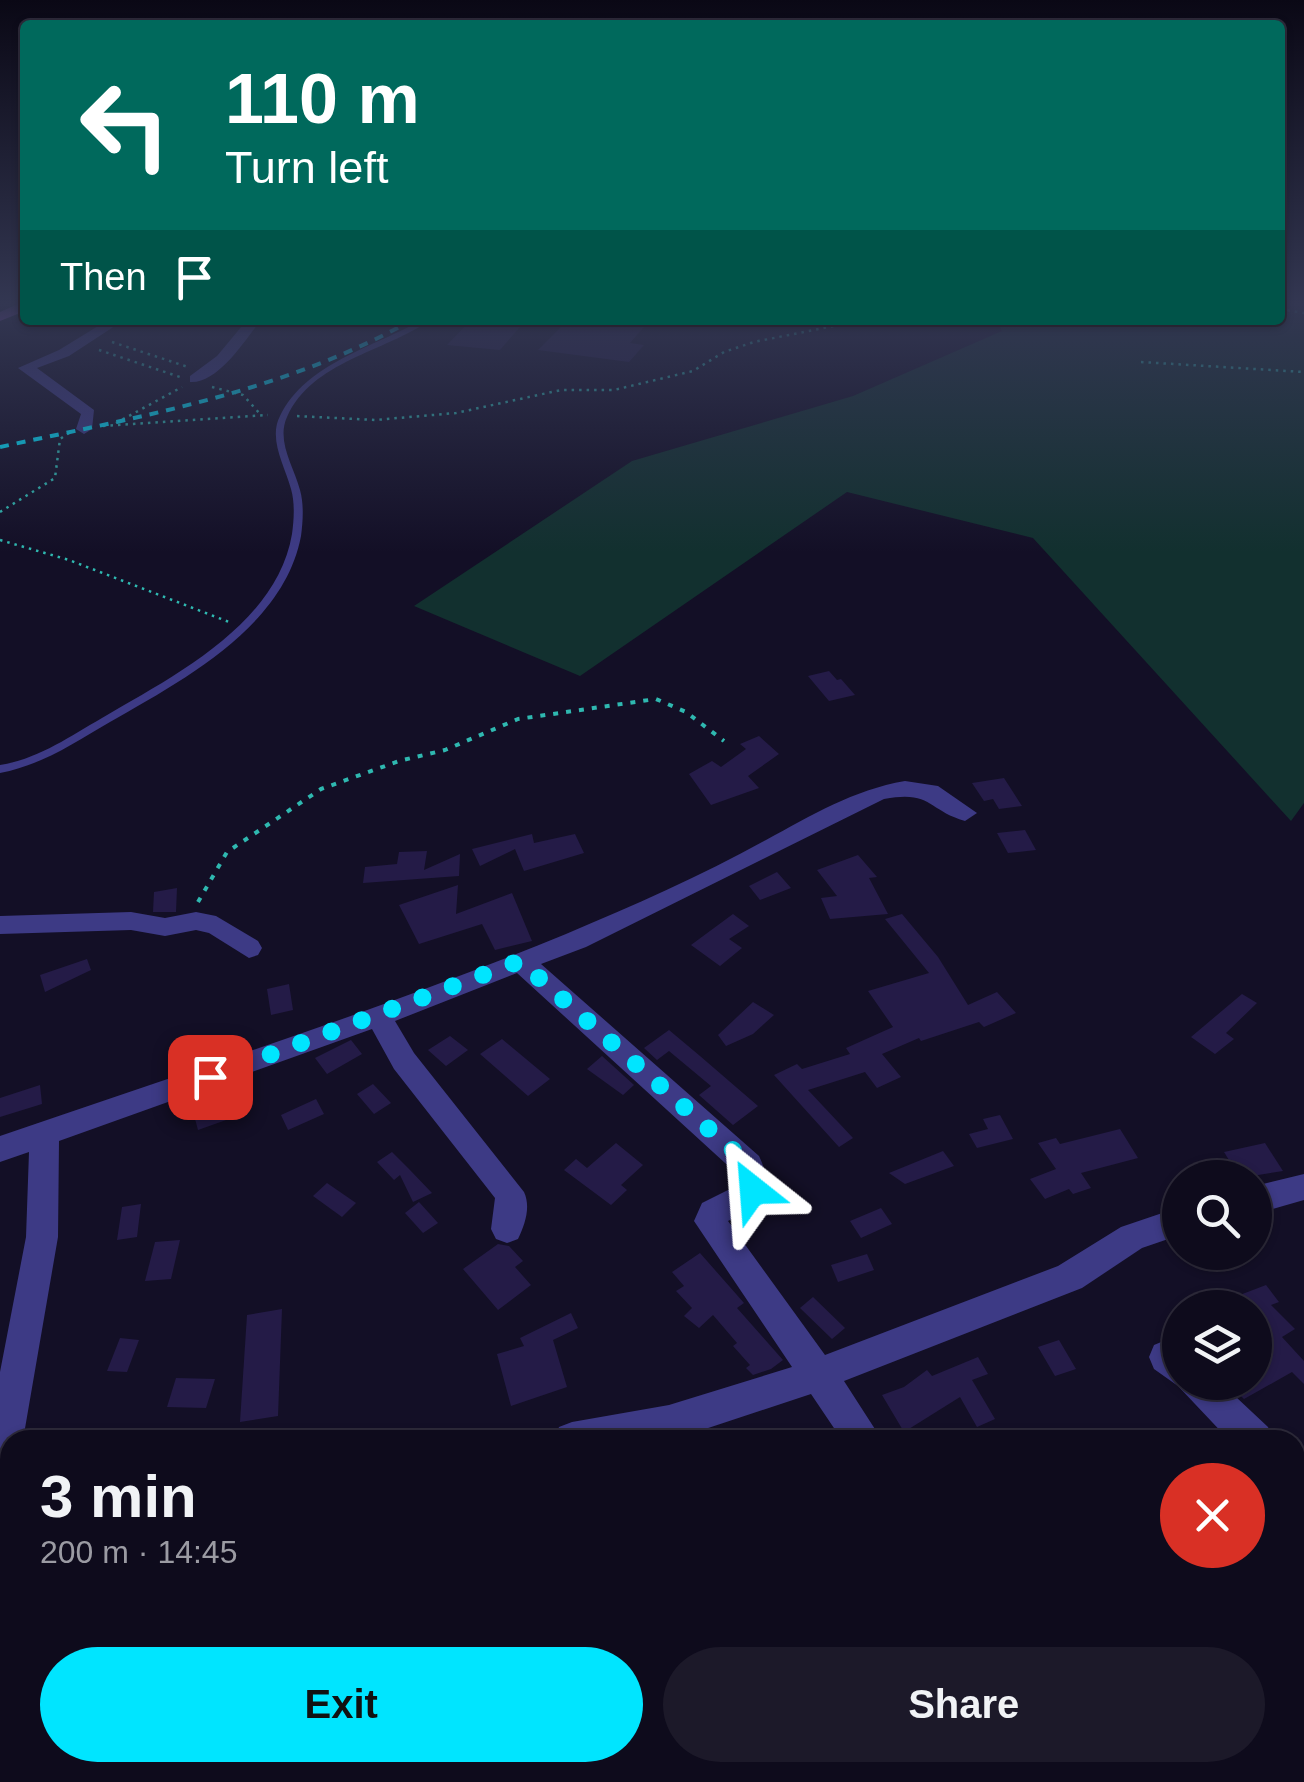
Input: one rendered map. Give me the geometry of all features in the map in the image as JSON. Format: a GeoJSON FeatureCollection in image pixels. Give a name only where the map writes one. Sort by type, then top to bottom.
{"type":"FeatureCollection","features":[{"type":"Feature","properties":{"kind":"street"},"geometry":{"type":"LineString","coordinates":[[54,386],[89,413],[84,429]]}},
{"type":"Feature","properties":{"kind":"street"},"geometry":{"type":"LineString","coordinates":[[0,1149],[378,1016],[616,924],[774,846],[814,821],[878,794],[905,788],[930,791],[965,813]]}},
{"type":"Feature","properties":{"kind":"street"},"geometry":{"type":"LineString","coordinates":[[0,924],[131,921],[164,927],[185,923],[216,925],[249,948]]}},
{"type":"Feature","properties":{"kind":"street"},"geometry":{"type":"LineString","coordinates":[[520,961],[748,1165],[755,1178],[753,1190],[740,1202],[713,1213],[710,1221],[857,1430]]}},
{"type":"Feature","properties":{"kind":"street"},"geometry":{"type":"LineString","coordinates":[[378,1016],[404,1061],[506,1188],[513,1202],[508,1229]]}},
{"type":"Feature","properties":{"kind":"street"},"geometry":{"type":"LineString","coordinates":[[7,1430],[42,1237],[44,1136]]}},
{"type":"Feature","properties":{"kind":"street"},"geometry":{"type":"LineString","coordinates":[[1272,1196],[1304,1188]]}},
{"type":"Feature","properties":{"kind":"street"},"geometry":{"type":"LineString","coordinates":[[629,1430],[669,1423],[818,1374],[1052,1284],[1132,1237],[1162,1227]]}},
{"type":"Feature","properties":{"kind":"street"},"geometry":{"type":"LineString","coordinates":[[1213,1400],[1245,1430]]}},
{"type":"Feature","properties":{"kind":"lane"},"geometry":{"type":"LineString","coordinates":[[0,769],[28,764],[118,714],[208,658],[243,628],[283,574],[296,536],[296,490],[286,467],[280,426],[284,415],[308,386]]}},
{"type":"Feature","properties":{"kind":"path"},"geometry":{"type":"LineString","coordinates":[[114,424],[181,386]]}},
{"type":"Feature","properties":{"kind":"path"},"geometry":{"type":"LineString","coordinates":[[217,386],[228,394],[243,394],[261,415]]}},
{"type":"Feature","properties":{"kind":"path"},"geometry":{"type":"LineString","coordinates":[[0,512],[56,478],[60,439],[84,429],[261,415],[375,420],[456,412],[561,390],[629,386]]}},
{"type":"Feature","properties":{"kind":"path"},"geometry":{"type":"LineString","coordinates":[[0,540],[106,574],[243,628]]}},
{"type":"Feature","properties":{"kind":"path"},"geometry":{"type":"LineString","coordinates":[[185,923],[227,852],[321,789],[399,760],[445,750],[518,719],[656,699],[686,712],[724,741]]}},
{"type":"Feature","properties":{"kind":"green space"},"geometry":{"type":"Polygon","coordinates":[[[876,386],[1304,386],[1304,803],[1291,821],[1033,538],[847,492],[580,676],[414,606],[632,461],[876,386]]]}},
{"type":"Feature","properties":{"kind":"building"},"geometry":{"type":"Polygon","coordinates":[[[829,671],[855,695],[829,701],[808,676],[829,671]]]}},
{"type":"Feature","properties":{"kind":"building"},"geometry":{"type":"Polygon","coordinates":[[[759,736],[779,754],[748,776],[759,788],[711,805],[689,774],[712,761],[721,767],[746,749],[740,744],[759,736]]]}},
{"type":"Feature","properties":{"kind":"building"},"geometry":{"type":"Polygon","coordinates":[[[1004,778],[1022,806],[999,809],[993,799],[984,801],[972,783],[1004,778]]]}},
{"type":"Feature","properties":{"kind":"building"},"geometry":{"type":"Polygon","coordinates":[[[1025,830],[1036,850],[1008,853],[997,833],[1025,830]]]}},
{"type":"Feature","properties":{"kind":"building"},"geometry":{"type":"Polygon","coordinates":[[[532,834],[534,843],[575,834],[584,853],[524,871],[515,849],[480,866],[472,849],[532,834]]]}},
{"type":"Feature","properties":{"kind":"building"},"geometry":{"type":"Polygon","coordinates":[[[427,851],[424,870],[460,854],[459,876],[363,883],[365,867],[397,864],[399,852],[427,851]]]}},
{"type":"Feature","properties":{"kind":"building"},"geometry":{"type":"Polygon","coordinates":[[[858,855],[877,877],[869,878],[888,914],[830,919],[821,898],[837,896],[817,870],[858,855]]]}},
{"type":"Feature","properties":{"kind":"building"},"geometry":{"type":"Polygon","coordinates":[[[777,872],[791,888],[760,900],[749,886],[777,872]]]}},
{"type":"Feature","properties":{"kind":"building"},"geometry":{"type":"Polygon","coordinates":[[[458,885],[456,914],[512,893],[532,941],[495,950],[482,924],[419,944],[399,905],[458,885]]]}},
{"type":"Feature","properties":{"kind":"building"},"geometry":{"type":"Polygon","coordinates":[[[177,888],[176,912],[153,912],[154,892],[177,888]]]}},
{"type":"Feature","properties":{"kind":"building"},"geometry":{"type":"Polygon","coordinates":[[[733,914],[749,926],[729,939],[742,948],[720,966],[691,945],[733,914]]]}},
{"type":"Feature","properties":{"kind":"building"},"geometry":{"type":"Polygon","coordinates":[[[902,914],[938,957],[968,1005],[997,992],[1016,1013],[984,1027],[979,1022],[921,1041],[919,1038],[882,1054],[901,1077],[877,1088],[865,1072],[808,1090],[853,1138],[839,1147],[774,1075],[797,1064],[802,1069],[850,1054],[846,1048],[893,1027],[868,991],[929,973],[885,919],[902,914]]]}},
{"type":"Feature","properties":{"kind":"building"},"geometry":{"type":"Polygon","coordinates":[[[87,959],[91,970],[45,992],[40,975],[87,959]]]}},
{"type":"Feature","properties":{"kind":"building"},"geometry":{"type":"Polygon","coordinates":[[[289,984],[293,1010],[271,1015],[267,989],[289,984]]]}},
{"type":"Feature","properties":{"kind":"building"},"geometry":{"type":"Polygon","coordinates":[[[1242,994],[1257,1003],[1226,1033],[1234,1039],[1215,1054],[1191,1037],[1242,994]]]}},
{"type":"Feature","properties":{"kind":"building"},"geometry":{"type":"Polygon","coordinates":[[[753,1002],[774,1015],[753,1034],[726,1046],[718,1035],[753,1002]]]}},
{"type":"Feature","properties":{"kind":"building"},"geometry":{"type":"Polygon","coordinates":[[[669,1030],[758,1106],[733,1125],[699,1095],[711,1086],[669,1051],[657,1060],[644,1048],[669,1030]]]}},
{"type":"Feature","properties":{"kind":"building"},"geometry":{"type":"Polygon","coordinates":[[[450,1036],[468,1050],[446,1066],[428,1050],[450,1036]]]}},
{"type":"Feature","properties":{"kind":"building"},"geometry":{"type":"Polygon","coordinates":[[[502,1039],[550,1079],[528,1096],[480,1054],[502,1039]]]}},
{"type":"Feature","properties":{"kind":"building"},"geometry":{"type":"Polygon","coordinates":[[[351,1040],[362,1054],[327,1074],[315,1058],[351,1040]]]}},
{"type":"Feature","properties":{"kind":"building"},"geometry":{"type":"Polygon","coordinates":[[[602,1056],[634,1085],[623,1095],[587,1069],[602,1056]]]}},
{"type":"Feature","properties":{"kind":"building"},"geometry":{"type":"Polygon","coordinates":[[[373,1084],[391,1103],[374,1114],[357,1094],[373,1084]]]}},
{"type":"Feature","properties":{"kind":"building"},"geometry":{"type":"Polygon","coordinates":[[[40,1085],[42,1104],[0,1117],[0,1098],[40,1085]]]}},
{"type":"Feature","properties":{"kind":"building"},"geometry":{"type":"Polygon","coordinates":[[[235,1089],[243,1114],[198,1130],[191,1104],[235,1089]]]}},
{"type":"Feature","properties":{"kind":"building"},"geometry":{"type":"Polygon","coordinates":[[[316,1099],[324,1114],[288,1130],[281,1115],[316,1099]]]}},
{"type":"Feature","properties":{"kind":"building"},"geometry":{"type":"Polygon","coordinates":[[[1000,1115],[1013,1139],[977,1148],[969,1134],[988,1129],[983,1119],[1000,1115]]]}},
{"type":"Feature","properties":{"kind":"building"},"geometry":{"type":"Polygon","coordinates":[[[1120,1129],[1138,1158],[1081,1173],[1091,1188],[1073,1194],[1069,1189],[1045,1199],[1030,1179],[1056,1169],[1038,1143],[1056,1138],[1060,1144],[1120,1129]]]}},
{"type":"Feature","properties":{"kind":"building"},"geometry":{"type":"Polygon","coordinates":[[[616,1143],[643,1165],[621,1185],[627,1190],[611,1205],[564,1170],[576,1159],[587,1168],[616,1143]]]}},
{"type":"Feature","properties":{"kind":"building"},"geometry":{"type":"Polygon","coordinates":[[[1265,1143],[1283,1171],[1272,1173],[1272,1160],[1229,1160],[1224,1152],[1265,1143]]]}},
{"type":"Feature","properties":{"kind":"building"},"geometry":{"type":"Polygon","coordinates":[[[943,1151],[954,1166],[905,1184],[889,1173],[943,1151]]]}},
{"type":"Feature","properties":{"kind":"building"},"geometry":{"type":"Polygon","coordinates":[[[392,1152],[432,1193],[413,1202],[400,1175],[394,1180],[377,1162],[392,1152]]]}},
{"type":"Feature","properties":{"kind":"building"},"geometry":{"type":"Polygon","coordinates":[[[327,1183],[356,1203],[342,1217],[313,1196],[327,1183]]]}},
{"type":"Feature","properties":{"kind":"building"},"geometry":{"type":"Polygon","coordinates":[[[419,1202],[438,1223],[423,1233],[405,1213],[419,1202]]]}},
{"type":"Feature","properties":{"kind":"building"},"geometry":{"type":"Polygon","coordinates":[[[141,1204],[137,1237],[117,1240],[122,1207],[141,1204]]]}},
{"type":"Feature","properties":{"kind":"building"},"geometry":{"type":"Polygon","coordinates":[[[881,1208],[892,1224],[861,1238],[850,1221],[881,1208]]]}},
{"type":"Feature","properties":{"kind":"building"},"geometry":{"type":"Polygon","coordinates":[[[180,1240],[171,1279],[145,1281],[155,1242],[180,1240]]]}},
{"type":"Feature","properties":{"kind":"building"},"geometry":{"type":"Polygon","coordinates":[[[498,1244],[509,1246],[523,1261],[515,1267],[531,1285],[498,1310],[463,1269],[498,1244]]]}},
{"type":"Feature","properties":{"kind":"building"},"geometry":{"type":"Polygon","coordinates":[[[700,1253],[744,1303],[737,1308],[783,1360],[771,1369],[753,1375],[746,1368],[750,1365],[733,1346],[737,1343],[713,1315],[699,1328],[684,1316],[692,1308],[676,1291],[684,1286],[672,1272],[700,1253]]]}},
{"type":"Feature","properties":{"kind":"building"},"geometry":{"type":"Polygon","coordinates":[[[867,1254],[874,1270],[838,1282],[831,1265],[867,1254]]]}},
{"type":"Feature","properties":{"kind":"building"},"geometry":{"type":"Polygon","coordinates":[[[813,1297],[845,1328],[832,1339],[800,1308],[813,1297]]]}},
{"type":"Feature","properties":{"kind":"building"},"geometry":{"type":"Polygon","coordinates":[[[1272,1306],[1295,1329],[1282,1337],[1304,1361],[1304,1384],[1292,1372],[1272,1383],[1272,1306]]]}},
{"type":"Feature","properties":{"kind":"building"},"geometry":{"type":"Polygon","coordinates":[[[282,1309],[278,1416],[240,1422],[247,1315],[282,1309]]]}},
{"type":"Feature","properties":{"kind":"building"},"geometry":{"type":"Polygon","coordinates":[[[571,1313],[578,1328],[553,1340],[567,1387],[511,1406],[497,1354],[524,1346],[520,1338],[571,1313]]]}},
{"type":"Feature","properties":{"kind":"building"},"geometry":{"type":"Polygon","coordinates":[[[120,1338],[139,1340],[127,1372],[107,1371],[120,1338]]]}},
{"type":"Feature","properties":{"kind":"building"},"geometry":{"type":"Polygon","coordinates":[[[1059,1340],[1076,1369],[1055,1376],[1038,1347],[1059,1340]]]}},
{"type":"Feature","properties":{"kind":"building"},"geometry":{"type":"Polygon","coordinates":[[[978,1357],[988,1374],[972,1380],[995,1419],[977,1427],[960,1397],[903,1430],[882,1395],[904,1387],[927,1370],[932,1376],[978,1357]]]}},
{"type":"Feature","properties":{"kind":"building"},"geometry":{"type":"Polygon","coordinates":[[[176,1378],[215,1379],[206,1408],[167,1407],[176,1378]]]}},
{"type":"Feature","properties":{"kind":"railway"},"geometry":{"type":"LineString","coordinates":[[0,447],[256,386]]}},
{"type":"Feature","properties":{"kind":"route"},"geometry":{"type":"LineString","coordinates":[[210,1077],[520,961],[736,1153],[755,1178],[753,1190]]}}]}
